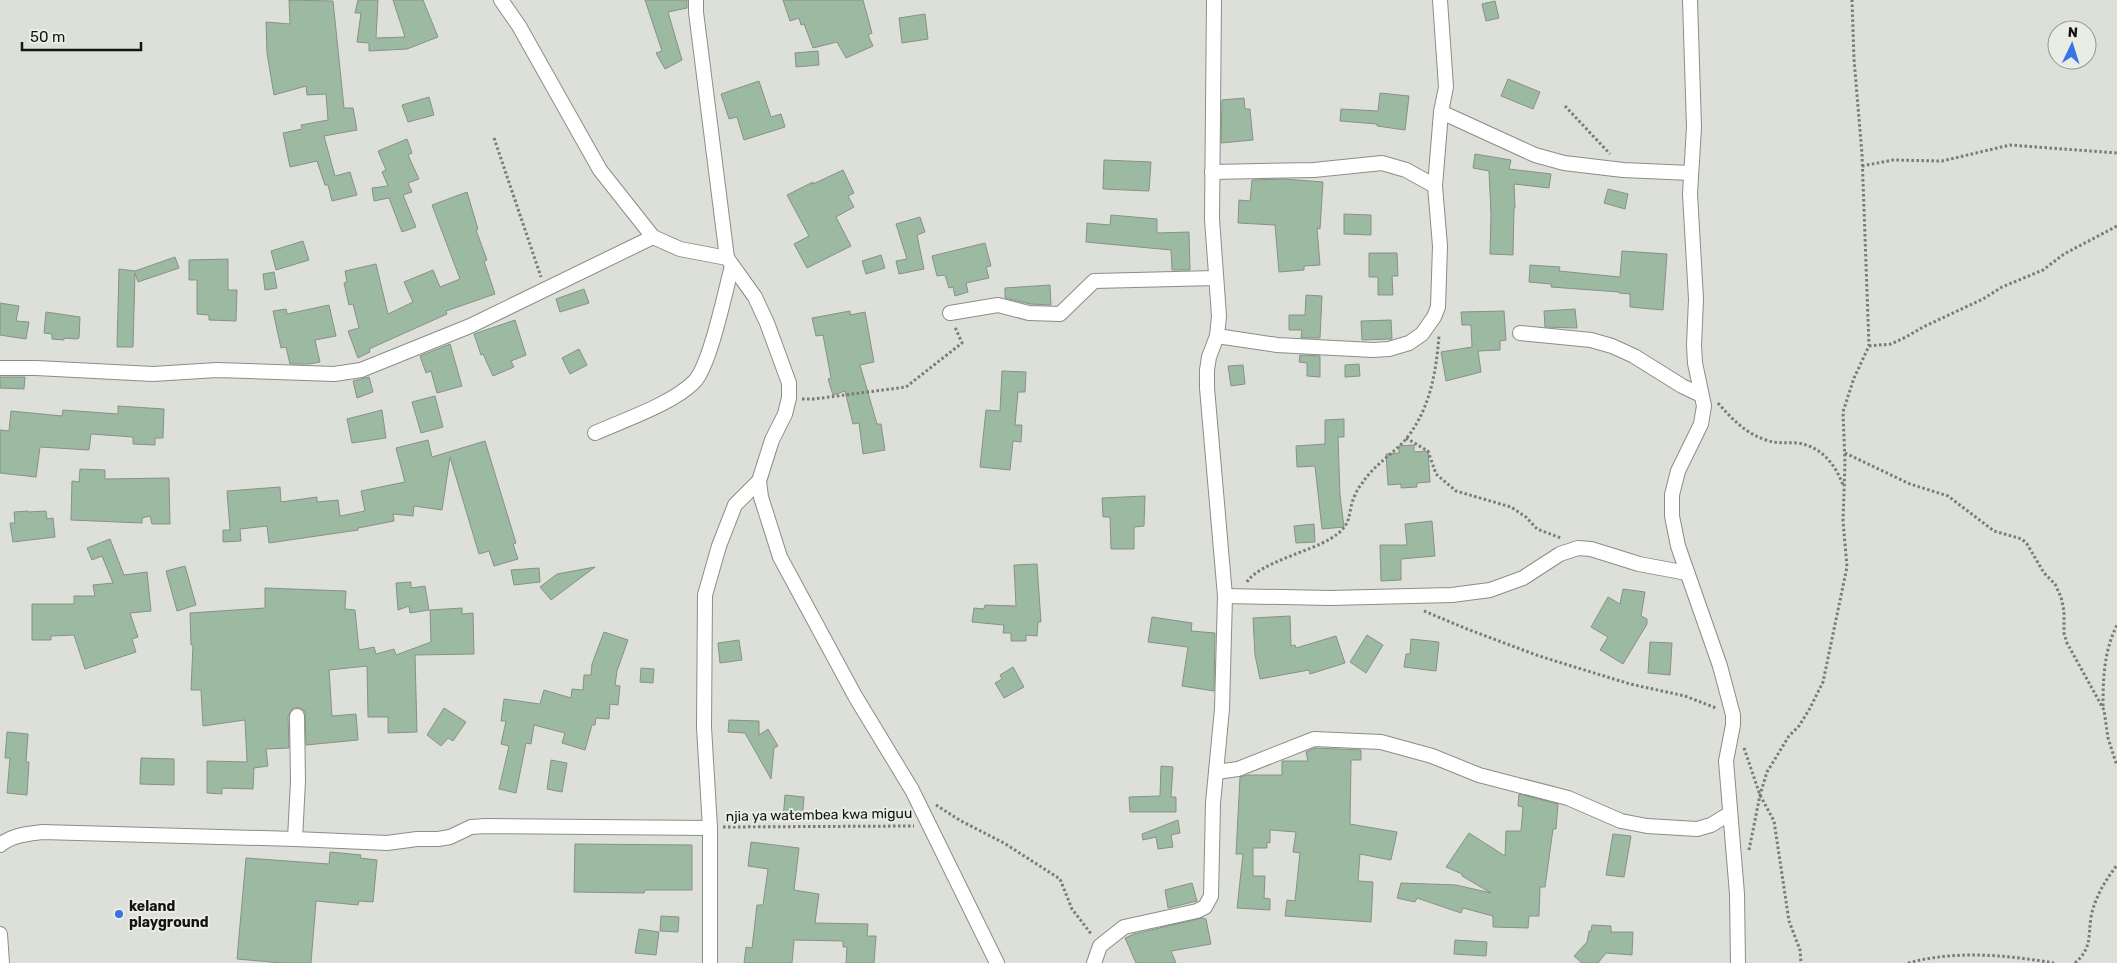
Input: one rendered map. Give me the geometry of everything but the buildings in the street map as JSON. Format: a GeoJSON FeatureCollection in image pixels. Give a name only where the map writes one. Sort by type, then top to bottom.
{"type":"FeatureCollection","features":[{"type":"Feature","properties":{"kind":"street"},"geometry":{"type":"LineString","coordinates":[[501,0],[519,26],[600,170],[652,237],[680,249],[729,262],[755,297],[767,323],[789,383],[785,414],[772,440],[759,481],[761,497],[780,557],[855,696],[912,790],[997,963]]}},
{"type":"Feature","properties":{"kind":"street"},"geometry":{"type":"LineString","coordinates":[[595,432],[673,397],[695,381],[708,356],[729,262],[696,0]]}},
{"type":"Feature","properties":{"kind":"street"},"geometry":{"type":"LineString","coordinates":[[1094,963],[1100,946],[1124,927],[1197,911],[1205,907],[1211,896],[1213,802],[1222,709],[1225,596],[1207,388],[1209,357],[1217,336],[1219,316],[1212,219],[1214,0]]}},
{"type":"Feature","properties":{"kind":"street"},"geometry":{"type":"LineString","coordinates":[[1217,336],[1277,345],[1374,350],[1389,349],[1409,343],[1422,334],[1434,316],[1438,307],[1440,255],[1435,186],[1441,112],[1446,87],[1440,0]]}},
{"type":"Feature","properties":{"kind":"street"},"geometry":{"type":"LineString","coordinates":[[1690,0],[1694,110],[1691,173],[1691,228],[1696,299],[1694,345],[1695,363],[1704,406],[1701,424],[1678,471],[1672,495],[1672,516],[1678,546],[1717,658],[1733,720],[1726,761],[1737,894],[1737,960]]}},
{"type":"Feature","properties":{"kind":"street"},"geometry":{"type":"LineString","coordinates":[[1441,112],[1478,127],[1535,155],[1564,163],[1623,170],[1691,173]]}},
{"type":"Feature","properties":{"kind":"street"},"geometry":{"type":"LineString","coordinates":[[1212,172],[1314,170],[1382,163],[1406,170],[1435,186]]}},
{"type":"Feature","properties":{"kind":"street"},"geometry":{"type":"LineString","coordinates":[[0,368],[153,374],[217,370],[334,374],[362,370],[470,326],[652,237]]}},
{"type":"Feature","properties":{"kind":"street"},"geometry":{"type":"LineString","coordinates":[[950,313],[998,305],[1029,313],[1060,314],[1094,281],[1216,278]]}},
{"type":"Feature","properties":{"kind":"street"},"geometry":{"type":"LineString","coordinates":[[1520,332],[1591,340],[1612,346],[1634,356],[1682,386],[1702,396]]}},
{"type":"Feature","properties":{"kind":"street"},"geometry":{"type":"LineString","coordinates":[[710,963],[710,828],[704,728],[704,595],[719,546],[735,505],[759,481]]}},
{"type":"Feature","properties":{"kind":"street"},"geometry":{"type":"LineString","coordinates":[[1225,596],[1244,595],[1290,598],[1402,597],[1452,595],[1490,590],[1523,578],[1560,554],[1578,548],[1590,549],[1639,564],[1687,573]]}},
{"type":"Feature","properties":{"kind":"street"},"geometry":{"type":"LineString","coordinates":[[295,839],[298,781],[297,716]]}},
{"type":"Feature","properties":{"kind":"street"},"geometry":{"type":"LineString","coordinates":[[1216,772],[1238,768],[1314,739],[1381,742],[1432,756],[1479,775],[1568,798],[1622,821],[1648,826],[1697,828],[1711,825],[1729,814]]}},
{"type":"Feature","properties":{"kind":"street"},"geometry":{"type":"LineString","coordinates":[[0,845],[8,839],[20,835],[42,832],[386,843],[438,839],[471,827],[486,826],[710,828]]}},
{"type":"Feature","properties":{"kind":"street"},"geometry":{"type":"LineString","coordinates":[[0,934],[2,963]]}},
{"type":"Feature","properties":{"kind":"path"},"geometry":{"type":"LineString","coordinates":[[1748,853],[1760,795],[1767,772],[1776,755],[1804,718],[1823,682],[1846,567],[1843,521],[1845,453],[1843,412],[1854,378],[1869,346],[1862,166],[1854,59],[1852,0]]}},
{"type":"Feature","properties":{"kind":"path"},"geometry":{"type":"LineString","coordinates":[[1565,106],[1623,170]]}},
{"type":"Feature","properties":{"kind":"path"},"geometry":{"type":"LineString","coordinates":[[494,138],[545,288]]}},
{"type":"Feature","properties":{"kind":"path"},"geometry":{"type":"LineString","coordinates":[[1862,166],[1893,160],[1942,161],[2010,145],[2117,153]]}},
{"type":"Feature","properties":{"kind":"path"},"geometry":{"type":"LineString","coordinates":[[1869,346],[1891,344],[1983,299],[2002,287],[2043,270],[2064,254],[2117,226]]}},
{"type":"Feature","properties":{"kind":"path"},"geometry":{"type":"LineString","coordinates":[[1244,595],[1245,586],[1250,577],[1340,532],[1350,518],[1354,495],[1365,478],[1406,438],[1430,397],[1438,350],[1438,307]]}},
{"type":"Feature","properties":{"kind":"path"},"geometry":{"type":"LineString","coordinates":[[788,398],[814,399],[906,387],[962,343],[950,313]]}},
{"type":"Feature","properties":{"kind":"path"},"geometry":{"type":"LineString","coordinates":[[1702,396],[1718,404],[1740,426],[1765,440],[1810,446],[1823,454],[1838,473],[1843,485]]}},
{"type":"Feature","properties":{"kind":"path"},"geometry":{"type":"LineString","coordinates":[[1406,438],[1428,451],[1436,474],[1456,491],[1511,507],[1526,517],[1538,529],[1570,540],[1578,548]]}},
{"type":"Feature","properties":{"kind":"path"},"geometry":{"type":"LineString","coordinates":[[1845,453],[1910,484],[1948,496],[1994,531],[2022,540],[2027,544],[2044,572],[2055,584],[2064,611],[2064,634],[2067,643],[2104,710]]}},
{"type":"Feature","properties":{"kind":"path"},"geometry":{"type":"LineString","coordinates":[[1402,597],[1428,613],[1539,656],[1630,684],[1685,696],[1733,720],[1760,795],[1774,821],[1789,921],[1800,950],[1801,963]]}},
{"type":"Feature","properties":{"kind":"path"},"geometry":{"type":"LineString","coordinates":[[2117,625],[2109,644],[2105,663],[2104,710],[2108,738],[2117,766]]}},
{"type":"Feature","properties":{"kind":"path"},"geometry":{"type":"LineString","coordinates":[[912,790],[961,821],[1004,843],[1060,879],[1072,909],[1100,946]]}},
{"type":"Feature","properties":{"kind":"path","name":"njia ya watembea kwa miguu"},"geometry":{"type":"LineString","coordinates":[[710,828],[929,826]]}},
{"type":"Feature","properties":{"kind":"path"},"geometry":{"type":"LineString","coordinates":[[2075,963],[2089,946],[2091,917],[2100,888],[2117,865]]}},
{"type":"Feature","properties":{"kind":"path"},"geometry":{"type":"LineString","coordinates":[[1908,963],[1944,956],[1969,955],[2054,963]]}},
{"type":"Feature","properties":{"kind":"place","name":"keland playground"},"geometry":{"type":"Point","coordinates":[119,914]}}]}
